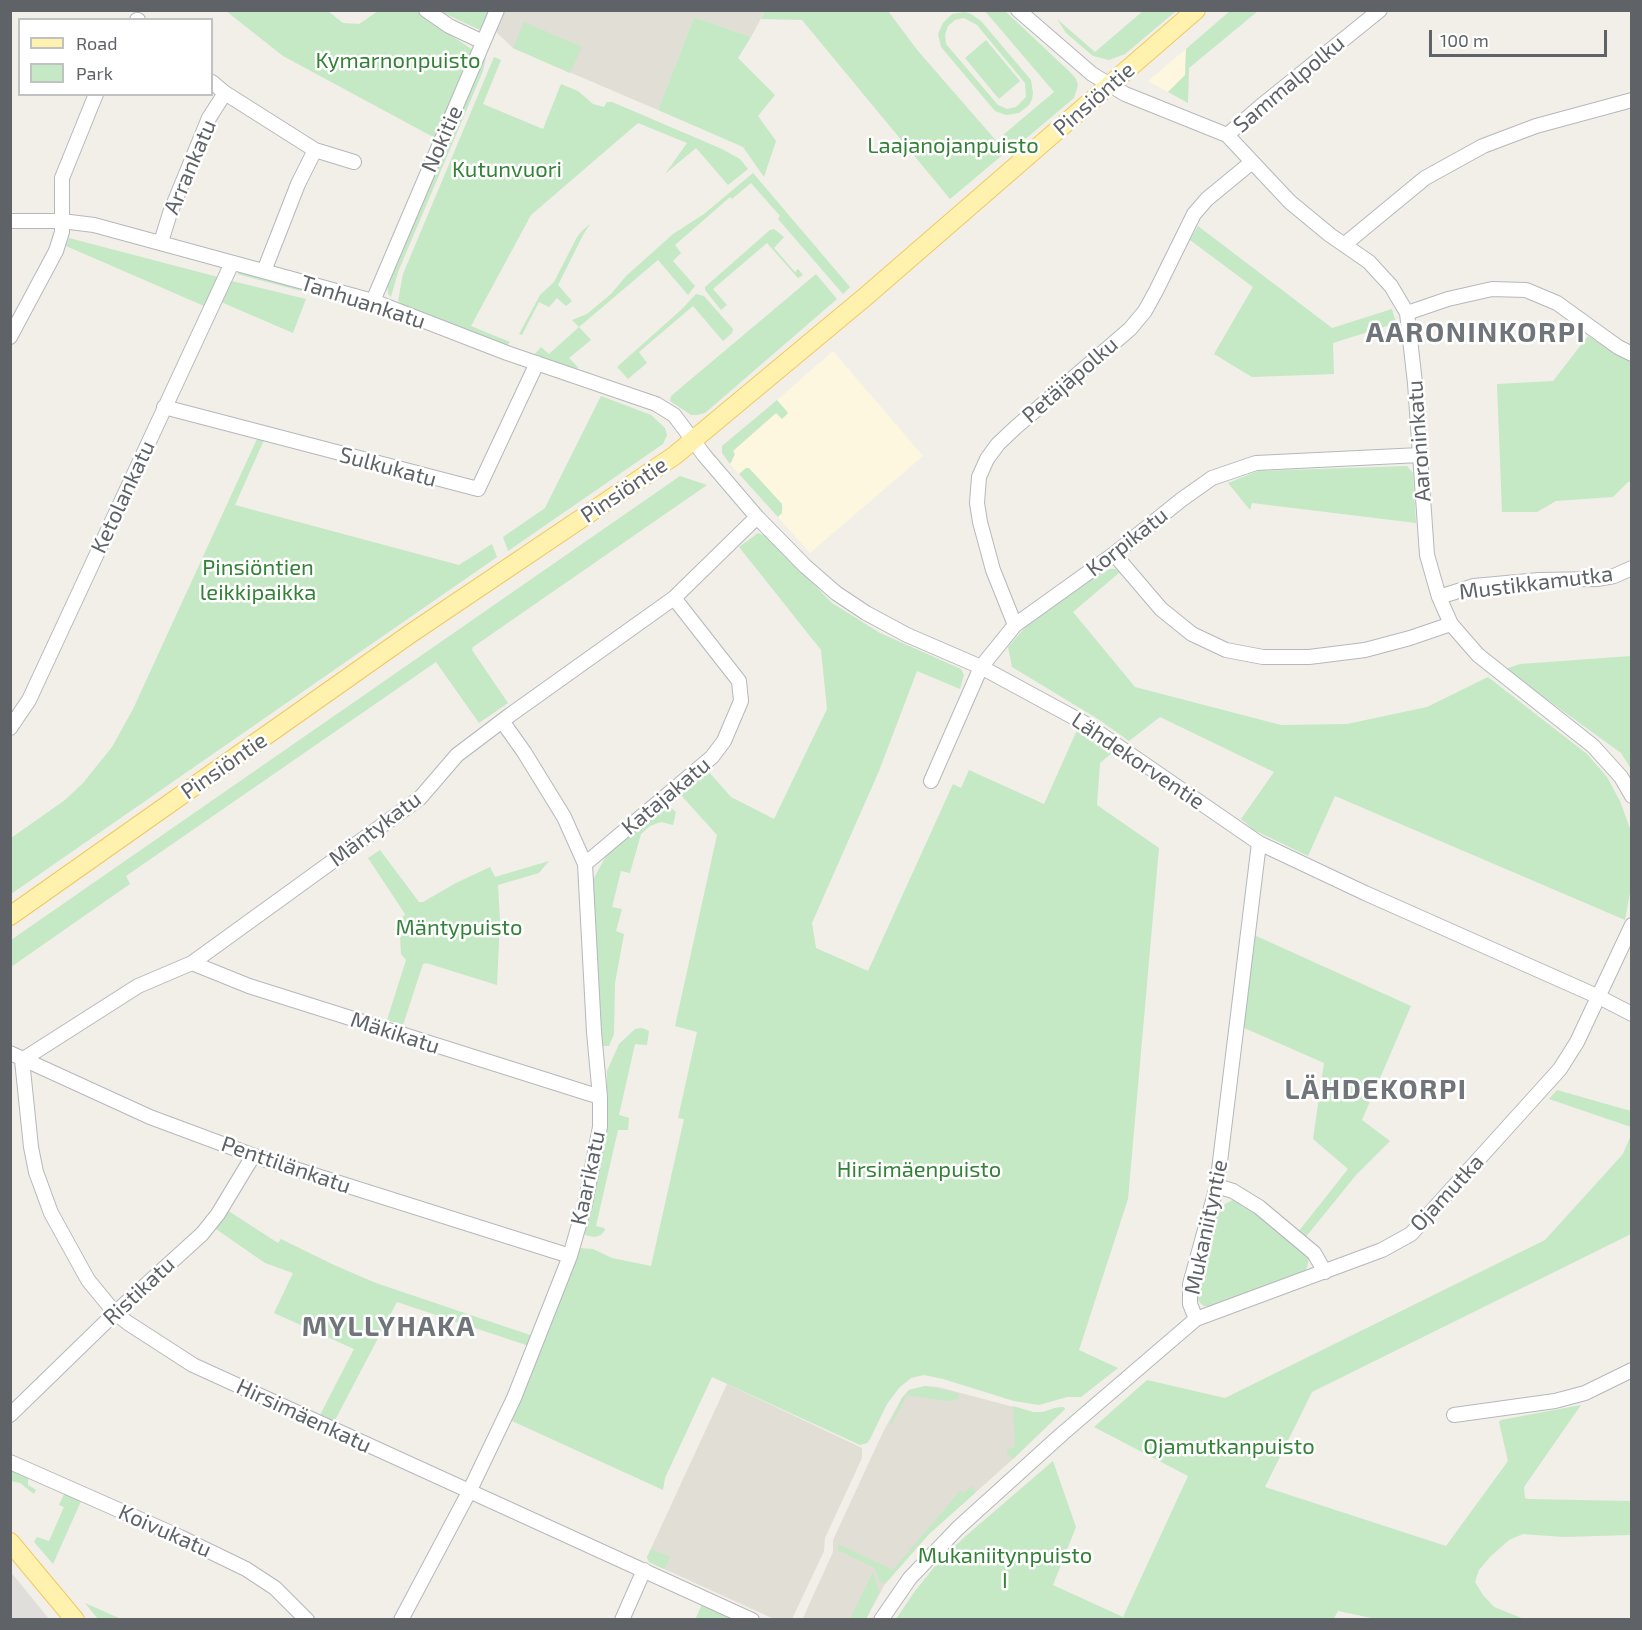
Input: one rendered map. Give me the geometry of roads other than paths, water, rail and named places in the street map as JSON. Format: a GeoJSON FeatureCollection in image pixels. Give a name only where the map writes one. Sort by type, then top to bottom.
{"type":"FeatureCollection","features":[{"type":"Feature","properties":{"kind":"main road","name":"Pinsiöntie"},"geometry":{"type":"LineString","coordinates":[[10,916],[410,634],[693,441],[882,282],[1196,10]]}},
{"type":"Feature","properties":{"kind":"main road"},"geometry":{"type":"LineString","coordinates":[[10,1542],[75,1620]]}},
{"type":"Feature","properties":{"kind":"street"},"geometry":{"type":"LineString","coordinates":[[426,10],[449,26],[483,42]]}},
{"type":"Feature","properties":{"kind":"street","name":"Nokitie"},"geometry":{"type":"LineString","coordinates":[[373,301],[497,10]]}},
{"type":"Feature","properties":{"kind":"street","name":"Aaroninkatu"},"geometry":{"type":"LineString","coordinates":[[1018,10],[1092,74],[1125,94],[1227,135],[1290,202],[1330,235],[1369,262],[1391,286],[1407,313],[1415,383],[1427,555],[1439,597],[1451,624],[1478,655],[1608,760],[1632,796]]}},
{"type":"Feature","properties":{"kind":"street","name":"Sammalpolku"},"geometry":{"type":"LineString","coordinates":[[1227,135],[1380,10]]}},
{"type":"Feature","properties":{"kind":"street"},"geometry":{"type":"LineString","coordinates":[[213,83],[225,93],[315,150],[354,162]]}},
{"type":"Feature","properties":{"kind":"street","name":"Arrankatu"},"geometry":{"type":"LineString","coordinates":[[161,242],[170,213],[209,118],[225,93]]}},
{"type":"Feature","properties":{"kind":"street"},"geometry":{"type":"LineString","coordinates":[[10,337],[56,251],[62,232],[62,178],[95,96]]}},
{"type":"Feature","properties":{"kind":"street"},"geometry":{"type":"LineString","coordinates":[[1345,244],[1425,178],[1483,146],[1536,126],[1632,100]]}},
{"type":"Feature","properties":{"kind":"street"},"geometry":{"type":"LineString","coordinates":[[264,271],[294,193],[315,150]]}},
{"type":"Feature","properties":{"kind":"street","name":"Petäjäpolku"},"geometry":{"type":"LineString","coordinates":[[1015,625],[993,570],[980,522],[977,503],[978,477],[987,459],[998,444],[1016,427],[1130,329],[1145,311],[1194,214],[1207,199],[1252,162]]}},
{"type":"Feature","properties":{"kind":"street","name":"Tanhuankatu"},"geometry":{"type":"LineString","coordinates":[[10,221],[62,220],[94,225],[373,301],[537,363],[656,404],[674,415],[693,441]]}},
{"type":"Feature","properties":{"kind":"street","name":"Ketolankatu"},"geometry":{"type":"LineString","coordinates":[[10,728],[29,700],[232,263]]}},
{"type":"Feature","properties":{"kind":"street"},"geometry":{"type":"LineString","coordinates":[[1407,313],[1448,299],[1492,289],[1526,290],[1557,303],[1618,347],[1632,354]]}},
{"type":"Feature","properties":{"kind":"street","name":"Sulkukatu"},"geometry":{"type":"LineString","coordinates":[[164,407],[478,489],[537,363]]}},
{"type":"Feature","properties":{"kind":"street","name":"Lähdekorventie"},"geometry":{"type":"LineString","coordinates":[[693,441],[757,517],[820,581],[866,614],[981,667],[1086,724],[1260,843],[1632,1014]]}},
{"type":"Feature","properties":{"kind":"street","name":"Korpikatu"},"geometry":{"type":"LineString","coordinates":[[931,781],[981,667],[1015,625],[1114,554],[1212,478],[1256,463],[1420,455]]}},
{"type":"Feature","properties":{"kind":"street","name":"Mäntykatu"},"geometry":{"type":"LineString","coordinates":[[16,1057],[138,986],[192,963],[420,798],[457,755],[674,598],[757,517]]}},
{"type":"Feature","properties":{"kind":"street"},"geometry":{"type":"LineString","coordinates":[[1114,554],[1161,609],[1192,634],[1226,650],[1260,657],[1309,657],[1365,650],[1410,639],[1451,624]]}},
{"type":"Feature","properties":{"kind":"street","name":"Mustikkamutka"},"geometry":{"type":"LineString","coordinates":[[1439,597],[1474,586],[1539,580],[1597,579],[1614,576],[1632,568]]}},
{"type":"Feature","properties":{"kind":"street","name":"Katajakatu"},"geometry":{"type":"LineString","coordinates":[[585,864],[712,758],[724,741],[741,701],[739,681],[674,598]]}},
{"type":"Feature","properties":{"kind":"street","name":"Kaarikatu"},"geometry":{"type":"LineString","coordinates":[[401,1620],[469,1492],[510,1406],[570,1256],[595,1161],[600,1127],[585,864],[559,809],[525,752],[502,721]]}},
{"type":"Feature","properties":{"kind":"street","name":"Mukaniityntie"},"geometry":{"type":"LineString","coordinates":[[881,1620],[910,1578],[958,1528],[1062,1434],[1196,1319],[1190,1304],[1190,1284],[1217,1186],[1260,843]]}},
{"type":"Feature","properties":{"kind":"street"},"geometry":{"type":"LineString","coordinates":[[1599,997],[1632,925]]}},
{"type":"Feature","properties":{"kind":"street","name":"Mäkikatu"},"geometry":{"type":"LineString","coordinates":[[192,963],[249,986],[600,1097]]}},
{"type":"Feature","properties":{"kind":"street","name":"Ojamutka"},"geometry":{"type":"LineString","coordinates":[[1196,1319],[1382,1250],[1411,1234],[1560,1069],[1577,1042],[1599,997]]}},
{"type":"Feature","properties":{"kind":"street","name":"Penttilänkatu"},"geometry":{"type":"LineString","coordinates":[[16,1057],[150,1117],[253,1156],[570,1256]]}},
{"type":"Feature","properties":{"kind":"street","name":"Hirsimäenkatu"},"geometry":{"type":"LineString","coordinates":[[16,1057],[36,1172],[51,1213],[88,1280],[115,1313],[164,1348],[193,1365],[752,1620]]}},
{"type":"Feature","properties":{"kind":"street","name":"Ristikatu"},"geometry":{"type":"LineString","coordinates":[[10,1415],[115,1313],[202,1234],[218,1214],[253,1156]]}},
{"type":"Feature","properties":{"kind":"street"},"geometry":{"type":"LineString","coordinates":[[1217,1186],[1233,1191],[1259,1207],[1314,1253],[1325,1272]]}},
{"type":"Feature","properties":{"kind":"street"},"geometry":{"type":"LineString","coordinates":[[1454,1415],[1586,1393],[1632,1370]]}},
{"type":"Feature","properties":{"kind":"street","name":"Koivukatu"},"geometry":{"type":"LineString","coordinates":[[10,1462],[178,1536],[246,1569],[275,1588],[307,1620]]}},
{"type":"Feature","properties":{"kind":"street"},"geometry":{"type":"LineString","coordinates":[[622,1620],[644,1570]]}},
{"type":"Feature","properties":{"kind":"district","name":"AARONINKORPI"},"geometry":{"type":"Point","coordinates":[1476,333]}},
{"type":"Feature","properties":{"kind":"district","name":"LÄHDEKORPI"},"geometry":{"type":"Point","coordinates":[1376,1090]}},
{"type":"Feature","properties":{"kind":"district","name":"MYLLYHAKA"},"geometry":{"type":"Point","coordinates":[389,1327]}},
{"type":"Feature","properties":{"kind":"park label","name":"Kymarnonpuisto"},"geometry":{"type":"Point","coordinates":[398,61]}},
{"type":"Feature","properties":{"kind":"park label","name":"Laajanojanpuisto"},"geometry":{"type":"Point","coordinates":[953,146]}},
{"type":"Feature","properties":{"kind":"park label","name":"Kutunvuori"},"geometry":{"type":"Point","coordinates":[507,170]}},
{"type":"Feature","properties":{"kind":"park label","name":"Pinsiöntien leikkipaikka"},"geometry":{"type":"Point","coordinates":[258,580]}},
{"type":"Feature","properties":{"kind":"park label","name":"Mäntypuisto"},"geometry":{"type":"Point","coordinates":[459,928]}},
{"type":"Feature","properties":{"kind":"park label","name":"Hirsimäenpuisto"},"geometry":{"type":"Point","coordinates":[919,1170]}},
{"type":"Feature","properties":{"kind":"park label","name":"Ojamutkanpuisto"},"geometry":{"type":"Point","coordinates":[1229,1447]}},
{"type":"Feature","properties":{"kind":"park label","name":"Mukaniitynpuisto I"},"geometry":{"type":"Point","coordinates":[1005,1568]}}]}
